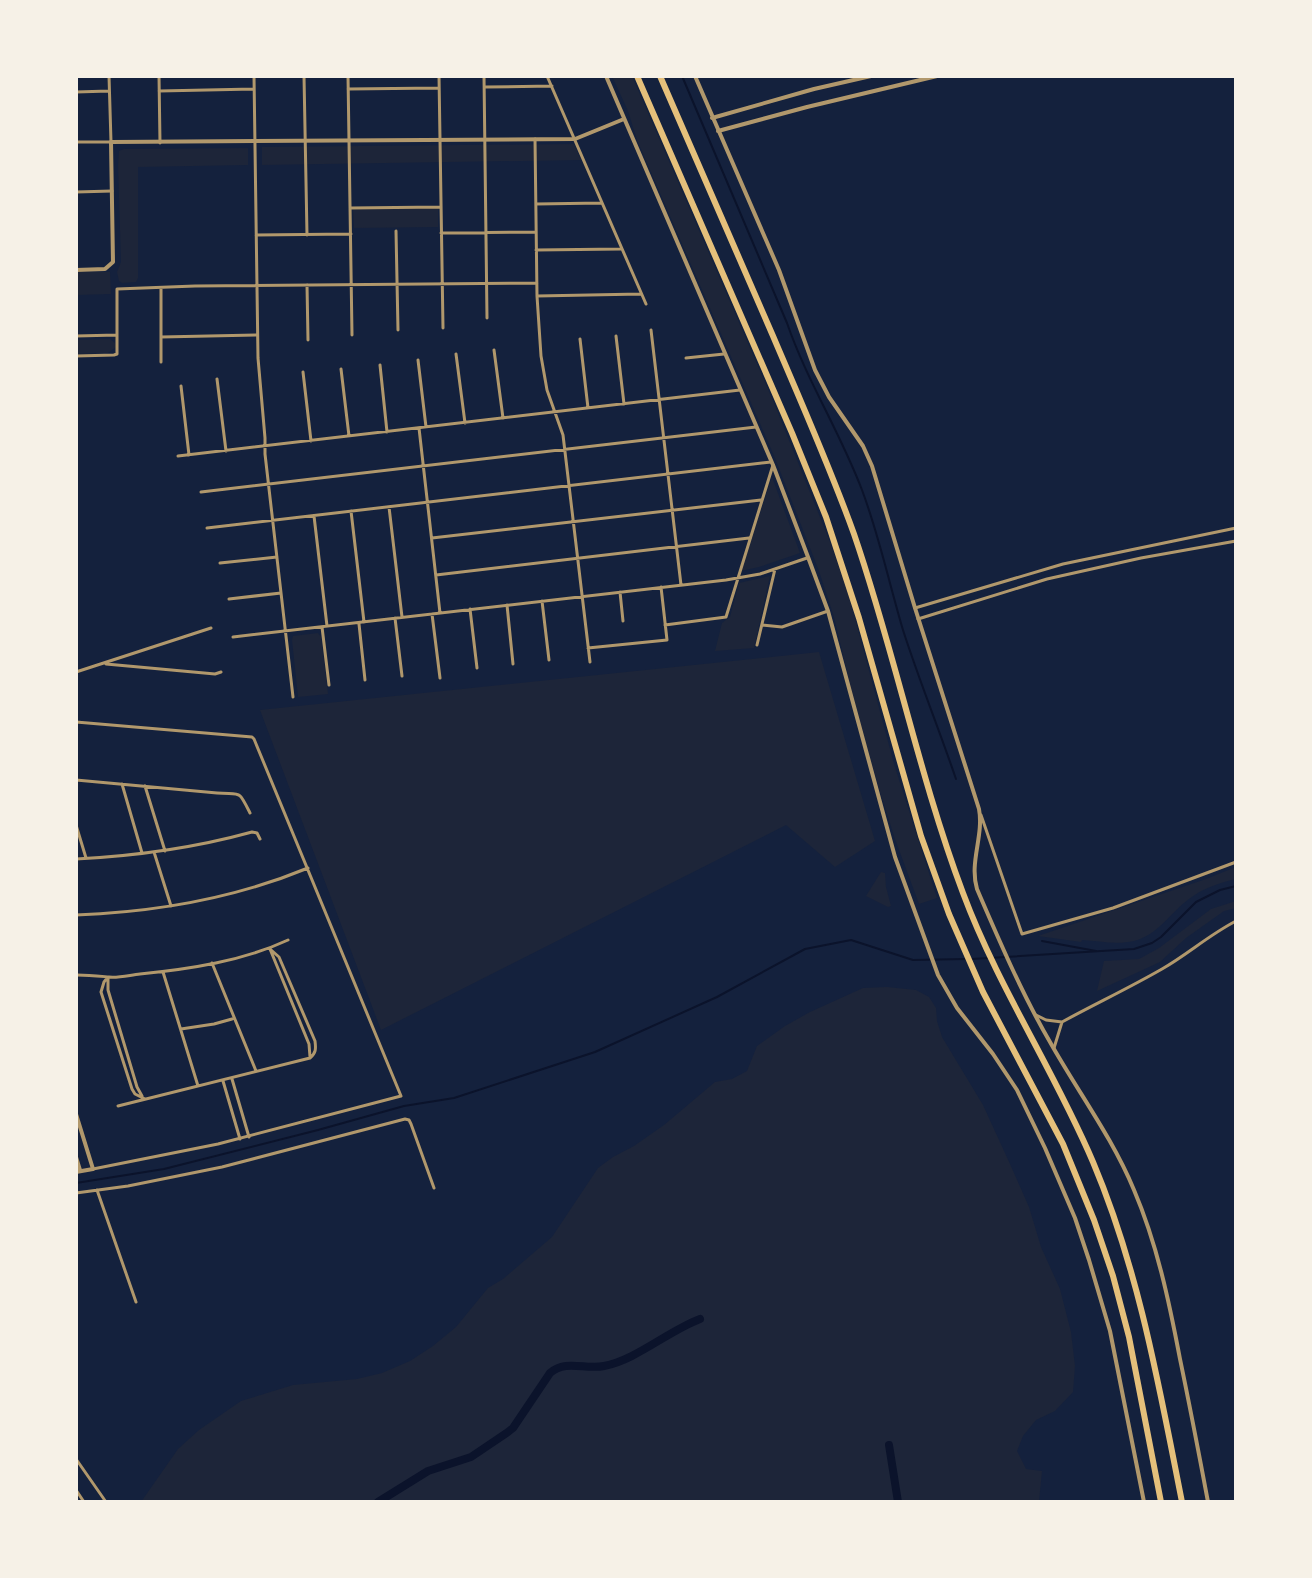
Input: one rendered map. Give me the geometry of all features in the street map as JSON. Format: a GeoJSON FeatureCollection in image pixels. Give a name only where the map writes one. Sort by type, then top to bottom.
{"type":"FeatureCollection","features":[{"type":"Feature","properties":{"kind":"highway"},"geometry":{"type":"LineString","coordinates":[[637,76],[826,517],[939,888],[973,971],[1063,1144],[1103,1246],[1129,1337],[1161,1502]]}},
{"type":"Feature","properties":{"kind":"highway"},"geometry":{"type":"LineString","coordinates":[[660,76],[841,497],[879,611],[942,835],[964,896],[995,971],[1065,1102],[1116,1221],[1149,1337],[1182,1502]]}},
{"type":"Feature","properties":{"kind":"street"},"geometry":{"type":"LineString","coordinates":[[76,270],[103,270],[110,267],[113,259],[109,76]]}},
{"type":"Feature","properties":{"kind":"street"},"geometry":{"type":"LineString","coordinates":[[159,76],[160,143]]}},
{"type":"Feature","properties":{"kind":"street"},"geometry":{"type":"LineString","coordinates":[[254,76],[257,335],[265,446],[293,697]]}},
{"type":"Feature","properties":{"kind":"street"},"geometry":{"type":"LineString","coordinates":[[304,76],[307,235]]}},
{"type":"Feature","properties":{"kind":"street"},"geometry":{"type":"LineString","coordinates":[[348,76],[352,335]]}},
{"type":"Feature","properties":{"kind":"street"},"geometry":{"type":"LineString","coordinates":[[439,76],[443,328]]}},
{"type":"Feature","properties":{"kind":"street"},"geometry":{"type":"LineString","coordinates":[[484,76],[487,318]]}},
{"type":"Feature","properties":{"kind":"street"},"geometry":{"type":"LineString","coordinates":[[547,76],[646,304]]}},
{"type":"Feature","properties":{"kind":"street"},"geometry":{"type":"LineString","coordinates":[[606,76],[772,464],[828,611],[886,829],[938,975],[957,1008],[1017,1090],[1071,1207],[1110,1331],[1144,1502]]}},
{"type":"Feature","properties":{"kind":"street"},"geometry":{"type":"LineString","coordinates":[[695,76],[779,270],[815,370],[829,397],[868,455],[979,809],[1022,934],[1113,908],[1236,862]]}},
{"type":"Feature","properties":{"kind":"street"},"geometry":{"type":"LineString","coordinates":[[712,118],[871,76]]}},
{"type":"Feature","properties":{"kind":"street"},"geometry":{"type":"LineString","coordinates":[[718,131],[777,110],[937,76]]}},
{"type":"Feature","properties":{"kind":"street"},"geometry":{"type":"LineString","coordinates":[[485,87],[552,86]]}},
{"type":"Feature","properties":{"kind":"street"},"geometry":{"type":"LineString","coordinates":[[348,89],[439,88]]}},
{"type":"Feature","properties":{"kind":"street"},"geometry":{"type":"LineString","coordinates":[[159,91],[254,89]]}},
{"type":"Feature","properties":{"kind":"street"},"geometry":{"type":"LineString","coordinates":[[76,92],[109,91]]}},
{"type":"Feature","properties":{"kind":"street"},"geometry":{"type":"LineString","coordinates":[[777,110],[781,98]]}},
{"type":"Feature","properties":{"kind":"street"},"geometry":{"type":"LineString","coordinates":[[76,142],[575,139],[624,119]]}},
{"type":"Feature","properties":{"kind":"street"},"geometry":{"type":"LineString","coordinates":[[535,139],[541,356],[565,450],[590,662]]}},
{"type":"Feature","properties":{"kind":"street"},"geometry":{"type":"LineString","coordinates":[[76,192],[113,191]]}},
{"type":"Feature","properties":{"kind":"street"},"geometry":{"type":"LineString","coordinates":[[536,204],[602,203]]}},
{"type":"Feature","properties":{"kind":"street"},"geometry":{"type":"LineString","coordinates":[[350,208],[441,207]]}},
{"type":"Feature","properties":{"kind":"street"},"geometry":{"type":"LineString","coordinates":[[396,231],[398,330]]}},
{"type":"Feature","properties":{"kind":"street"},"geometry":{"type":"LineString","coordinates":[[441,233],[536,232]]}},
{"type":"Feature","properties":{"kind":"street"},"geometry":{"type":"LineString","coordinates":[[256,235],[351,234]]}},
{"type":"Feature","properties":{"kind":"street"},"geometry":{"type":"LineString","coordinates":[[536,250],[622,249]]}},
{"type":"Feature","properties":{"kind":"street"},"geometry":{"type":"LineString","coordinates":[[76,356],[116,354],[117,289],[537,283]]}},
{"type":"Feature","properties":{"kind":"street"},"geometry":{"type":"LineString","coordinates":[[307,285],[308,340]]}},
{"type":"Feature","properties":{"kind":"street"},"geometry":{"type":"LineString","coordinates":[[161,288],[161,362]]}},
{"type":"Feature","properties":{"kind":"street"},"geometry":{"type":"LineString","coordinates":[[537,296],[642,294]]}},
{"type":"Feature","properties":{"kind":"street"},"geometry":{"type":"LineString","coordinates":[[651,330],[681,585]]}},
{"type":"Feature","properties":{"kind":"street"},"geometry":{"type":"LineString","coordinates":[[76,336],[117,335]]}},
{"type":"Feature","properties":{"kind":"street"},"geometry":{"type":"LineString","coordinates":[[161,337],[257,335]]}},
{"type":"Feature","properties":{"kind":"street"},"geometry":{"type":"LineString","coordinates":[[616,336],[624,404]]}},
{"type":"Feature","properties":{"kind":"street"},"geometry":{"type":"LineString","coordinates":[[580,339],[588,408]]}},
{"type":"Feature","properties":{"kind":"street"},"geometry":{"type":"LineString","coordinates":[[494,350],[503,418]]}},
{"type":"Feature","properties":{"kind":"street"},"geometry":{"type":"LineString","coordinates":[[456,354],[465,423]]}},
{"type":"Feature","properties":{"kind":"street"},"geometry":{"type":"LineString","coordinates":[[686,358],[724,354]]}},
{"type":"Feature","properties":{"kind":"street"},"geometry":{"type":"LineString","coordinates":[[418,360],[426,427]]}},
{"type":"Feature","properties":{"kind":"street"},"geometry":{"type":"LineString","coordinates":[[380,365],[387,432]]}},
{"type":"Feature","properties":{"kind":"street"},"geometry":{"type":"LineString","coordinates":[[341,369],[349,436]]}},
{"type":"Feature","properties":{"kind":"street"},"geometry":{"type":"LineString","coordinates":[[303,372],[311,441]]}},
{"type":"Feature","properties":{"kind":"street"},"geometry":{"type":"LineString","coordinates":[[217,379],[226,451]]}},
{"type":"Feature","properties":{"kind":"street"},"geometry":{"type":"LineString","coordinates":[[181,386],[189,455]]}},
{"type":"Feature","properties":{"kind":"street"},"geometry":{"type":"LineString","coordinates":[[178,456],[740,390]]}},
{"type":"Feature","properties":{"kind":"street"},"geometry":{"type":"LineString","coordinates":[[201,492],[756,427]]}},
{"type":"Feature","properties":{"kind":"street"},"geometry":{"type":"LineString","coordinates":[[419,428],[440,613]]}},
{"type":"Feature","properties":{"kind":"street"},"geometry":{"type":"LineString","coordinates":[[207,528],[772,464]]}},
{"type":"Feature","properties":{"kind":"street"},"geometry":{"type":"LineString","coordinates":[[665,625],[726,617],[772,464]]}},
{"type":"Feature","properties":{"kind":"street"},"geometry":{"type":"LineString","coordinates":[[432,538],[761,500]]}},
{"type":"Feature","properties":{"kind":"street"},"geometry":{"type":"LineString","coordinates":[[389,507],[402,617]]}},
{"type":"Feature","properties":{"kind":"street"},"geometry":{"type":"LineString","coordinates":[[351,511],[365,680]]}},
{"type":"Feature","properties":{"kind":"street"},"geometry":{"type":"LineString","coordinates":[[314,516],[329,685]]}},
{"type":"Feature","properties":{"kind":"street"},"geometry":{"type":"LineString","coordinates":[[915,608],[1083,559],[1236,528]]}},
{"type":"Feature","properties":{"kind":"street"},"geometry":{"type":"LineString","coordinates":[[436,575],[749,538]]}},
{"type":"Feature","properties":{"kind":"street"},"geometry":{"type":"LineString","coordinates":[[918,619],[1047,579],[1236,541]]}},
{"type":"Feature","properties":{"kind":"street"},"geometry":{"type":"LineString","coordinates":[[220,563],[277,557]]}},
{"type":"Feature","properties":{"kind":"street"},"geometry":{"type":"LineString","coordinates":[[233,637],[737,578],[808,557]]}},
{"type":"Feature","properties":{"kind":"street"},"geometry":{"type":"LineString","coordinates":[[1083,559],[1085,570]]}},
{"type":"Feature","properties":{"kind":"street"},"geometry":{"type":"LineString","coordinates":[[757,645],[775,569]]}},
{"type":"Feature","properties":{"kind":"street"},"geometry":{"type":"LineString","coordinates":[[588,648],[667,640],[661,587]]}},
{"type":"Feature","properties":{"kind":"street"},"geometry":{"type":"LineString","coordinates":[[620,592],[623,621]]}},
{"type":"Feature","properties":{"kind":"street"},"geometry":{"type":"LineString","coordinates":[[229,599],[281,593]]}},
{"type":"Feature","properties":{"kind":"street"},"geometry":{"type":"LineString","coordinates":[[542,601],[549,660]]}},
{"type":"Feature","properties":{"kind":"street"},"geometry":{"type":"LineString","coordinates":[[507,605],[513,664]]}},
{"type":"Feature","properties":{"kind":"street"},"geometry":{"type":"LineString","coordinates":[[470,609],[477,668]]}},
{"type":"Feature","properties":{"kind":"street"},"geometry":{"type":"LineString","coordinates":[[762,625],[782,627],[828,611]]}},
{"type":"Feature","properties":{"kind":"street"},"geometry":{"type":"LineString","coordinates":[[432,614],[440,678]]}},
{"type":"Feature","properties":{"kind":"street"},"geometry":{"type":"LineString","coordinates":[[395,618],[402,676]]}},
{"type":"Feature","properties":{"kind":"street"},"geometry":{"type":"LineString","coordinates":[[76,672],[211,628]]}},
{"type":"Feature","properties":{"kind":"street"},"geometry":{"type":"LineString","coordinates":[[102,663],[215,674],[221,672]]}},
{"type":"Feature","properties":{"kind":"street"},"geometry":{"type":"LineString","coordinates":[[76,722],[252,737],[401,1096],[249,1137],[93,1169],[78,1171],[76,1157]]}},
{"type":"Feature","properties":{"kind":"street"},"geometry":{"type":"LineString","coordinates":[[76,780],[238,793],[242,795],[250,813]]}},
{"type":"Feature","properties":{"kind":"street"},"geometry":{"type":"LineString","coordinates":[[122,784],[142,854]]}},
{"type":"Feature","properties":{"kind":"street"},"geometry":{"type":"LineString","coordinates":[[145,786],[165,851]]}},
{"type":"Feature","properties":{"kind":"street"},"geometry":{"type":"LineString","coordinates":[[979,809],[981,827],[974,869],[975,883],[1036,1015],[1118,1156],[1152,1237],[1171,1310],[1208,1502]]}},
{"type":"Feature","properties":{"kind":"street"},"geometry":{"type":"LineString","coordinates":[[76,825],[86,858]]}},
{"type":"Feature","properties":{"kind":"street"},"geometry":{"type":"LineString","coordinates":[[76,859],[165,851],[252,832],[257,833],[260,839]]}},
{"type":"Feature","properties":{"kind":"street"},"geometry":{"type":"LineString","coordinates":[[154,852],[171,907]]}},
{"type":"Feature","properties":{"kind":"street"},"geometry":{"type":"LineString","coordinates":[[76,915],[171,907],[232,895],[308,868]]}},
{"type":"Feature","properties":{"kind":"street"},"geometry":{"type":"LineString","coordinates":[[1036,1015],[1062,1022],[1163,969],[1213,933],[1236,921]]}},
{"type":"Feature","properties":{"kind":"street"},"geometry":{"type":"LineString","coordinates":[[77,975],[108,977],[163,972],[270,949],[288,940]]}},
{"type":"Feature","properties":{"kind":"street"},"geometry":{"type":"LineString","coordinates":[[118,1106],[310,1058],[316,1052],[315,1041],[279,957],[270,949]]}},
{"type":"Feature","properties":{"kind":"street"},"geometry":{"type":"LineString","coordinates":[[270,949],[309,1044],[310,1058]]}},
{"type":"Feature","properties":{"kind":"street"},"geometry":{"type":"LineString","coordinates":[[212,963],[257,1072]]}},
{"type":"Feature","properties":{"kind":"street"},"geometry":{"type":"LineString","coordinates":[[163,972],[198,1086]]}},
{"type":"Feature","properties":{"kind":"street"},"geometry":{"type":"LineString","coordinates":[[108,977],[108,990],[139,1091],[145,1099]]}},
{"type":"Feature","properties":{"kind":"street"},"geometry":{"type":"LineString","coordinates":[[108,977],[101,992],[132,1089],[145,1099]]}},
{"type":"Feature","properties":{"kind":"street"},"geometry":{"type":"LineString","coordinates":[[292,1003],[297,1000]]}},
{"type":"Feature","properties":{"kind":"street"},"geometry":{"type":"LineString","coordinates":[[181,1029],[234,1019]]}},
{"type":"Feature","properties":{"kind":"street"},"geometry":{"type":"LineString","coordinates":[[1054,1049],[1062,1022]]}},
{"type":"Feature","properties":{"kind":"street"},"geometry":{"type":"LineString","coordinates":[[116,1040],[124,1040]]}},
{"type":"Feature","properties":{"kind":"street"},"geometry":{"type":"LineString","coordinates":[[232,1078],[249,1137]]}},
{"type":"Feature","properties":{"kind":"street"},"geometry":{"type":"LineString","coordinates":[[223,1080],[240,1139]]}},
{"type":"Feature","properties":{"kind":"street"},"geometry":{"type":"LineString","coordinates":[[76,1114],[93,1169]]}},
{"type":"Feature","properties":{"kind":"street"},"geometry":{"type":"LineString","coordinates":[[76,1193],[161,1180],[257,1159],[405,1119],[411,1124],[434,1188]]}},
{"type":"Feature","properties":{"kind":"street"},"geometry":{"type":"LineString","coordinates":[[97,1190],[136,1302]]}},
{"type":"Feature","properties":{"kind":"street"},"geometry":{"type":"LineString","coordinates":[[76,1459],[106,1502]]}},
{"type":"Feature","properties":{"kind":"street"},"geometry":{"type":"LineString","coordinates":[[76,1490],[84,1502]]}},
{"type":"Feature","properties":{"kind":"shaded area"},"geometry":{"type":"Polygon","coordinates":[[[612,76],[632,76],[774,403],[832,547],[849,596],[894,764],[937,898],[919,904],[880,792],[819,571],[775,458],[612,76]]]}},
{"type":"Feature","properties":{"kind":"shaded area"},"geometry":{"type":"Polygon","coordinates":[[[574,144],[581,160],[262,165],[262,147],[574,144]]]}},
{"type":"Feature","properties":{"kind":"shaded area"},"geometry":{"type":"Polygon","coordinates":[[[248,148],[248,165],[138,167],[138,278],[136,282],[119,281],[119,151],[248,148]]]}},
{"type":"Feature","properties":{"kind":"shaded area"},"geometry":{"type":"Polygon","coordinates":[[[438,208],[438,227],[354,228],[353,209],[438,208]]]}},
{"type":"Feature","properties":{"kind":"shaded area"},"geometry":{"type":"Polygon","coordinates":[[[76,272],[110,272],[111,294],[76,295],[76,272]]]}},
{"type":"Feature","properties":{"kind":"shaded area"},"geometry":{"type":"Polygon","coordinates":[[[110,339],[116,347],[108,353],[76,354],[76,340],[110,339]]]}},
{"type":"Feature","properties":{"kind":"shaded area"},"geometry":{"type":"Polygon","coordinates":[[[772,477],[800,553],[741,571],[772,477]]]}},
{"type":"Feature","properties":{"kind":"shaded area"},"geometry":{"type":"Polygon","coordinates":[[[770,576],[754,648],[715,651],[722,623],[730,617],[739,583],[770,576]]]}},
{"type":"Feature","properties":{"kind":"shaded area"},"geometry":{"type":"Polygon","coordinates":[[[318,633],[328,694],[298,697],[293,636],[318,633]]]}},
{"type":"Feature","properties":{"kind":"shaded area"},"geometry":{"type":"Polygon","coordinates":[[[819,652],[875,841],[835,867],[786,825],[381,1030],[260,710],[819,652]]]}},
{"type":"Feature","properties":{"kind":"shaded area"},"geometry":{"type":"Polygon","coordinates":[[[1236,867],[1236,879],[1194,895],[1157,929],[1142,938],[1115,943],[1038,936],[1206,879],[1236,867]]]}},
{"type":"Feature","properties":{"kind":"shaded area"},"geometry":{"type":"Polygon","coordinates":[[[881,872],[885,873],[891,906],[888,907],[866,896],[881,872]]]}},
{"type":"Feature","properties":{"kind":"shaded area"},"geometry":{"type":"Polygon","coordinates":[[[1236,901],[1236,908],[1224,911],[1186,938],[1160,962],[1097,991],[1104,961],[1139,959],[1211,909],[1236,901]]]}},
{"type":"Feature","properties":{"kind":"shaded area"},"geometry":{"type":"Polygon","coordinates":[[[863,988],[916,990],[929,997],[936,1008],[942,1037],[983,1105],[1029,1207],[1041,1247],[1060,1289],[1071,1332],[1075,1366],[1073,1392],[1055,1411],[1036,1420],[1023,1436],[1017,1451],[1026,1469],[1042,1471],[1039,1502],[141,1502],[178,1449],[241,1401],[293,1385],[357,1379],[382,1373],[410,1361],[433,1346],[456,1327],[488,1288],[552,1237],[598,1168],[664,1125],[715,1082],[732,1079],[747,1071],[757,1046],[785,1026],[863,988]]]}},
{"type":"Feature","properties":{"kind":"waterway"},"geometry":{"type":"LineString","coordinates":[[682,76],[804,365],[862,490],[903,630],[956,779]]}},
{"type":"Feature","properties":{"kind":"waterway"},"geometry":{"type":"LineString","coordinates":[[972,959],[1134,949],[1161,937],[1196,902],[1236,886]]}},
{"type":"Feature","properties":{"kind":"waterway"},"geometry":{"type":"LineString","coordinates":[[76,1183],[164,1169],[404,1106],[454,1098],[595,1052],[717,997],[805,949],[851,940],[913,960],[966,959]]}},
{"type":"Feature","properties":{"kind":"waterway"},"geometry":{"type":"LineString","coordinates":[[1042,941],[1096,951]]}},
{"type":"Feature","properties":{"kind":"waterway"},"geometry":{"type":"LineString","coordinates":[[378,1502],[428,1471],[471,1457],[508,1432],[556,1369],[616,1363],[700,1319]]}},
{"type":"Feature","properties":{"kind":"waterway"},"geometry":{"type":"LineString","coordinates":[[889,1445],[898,1502]]}}]}
